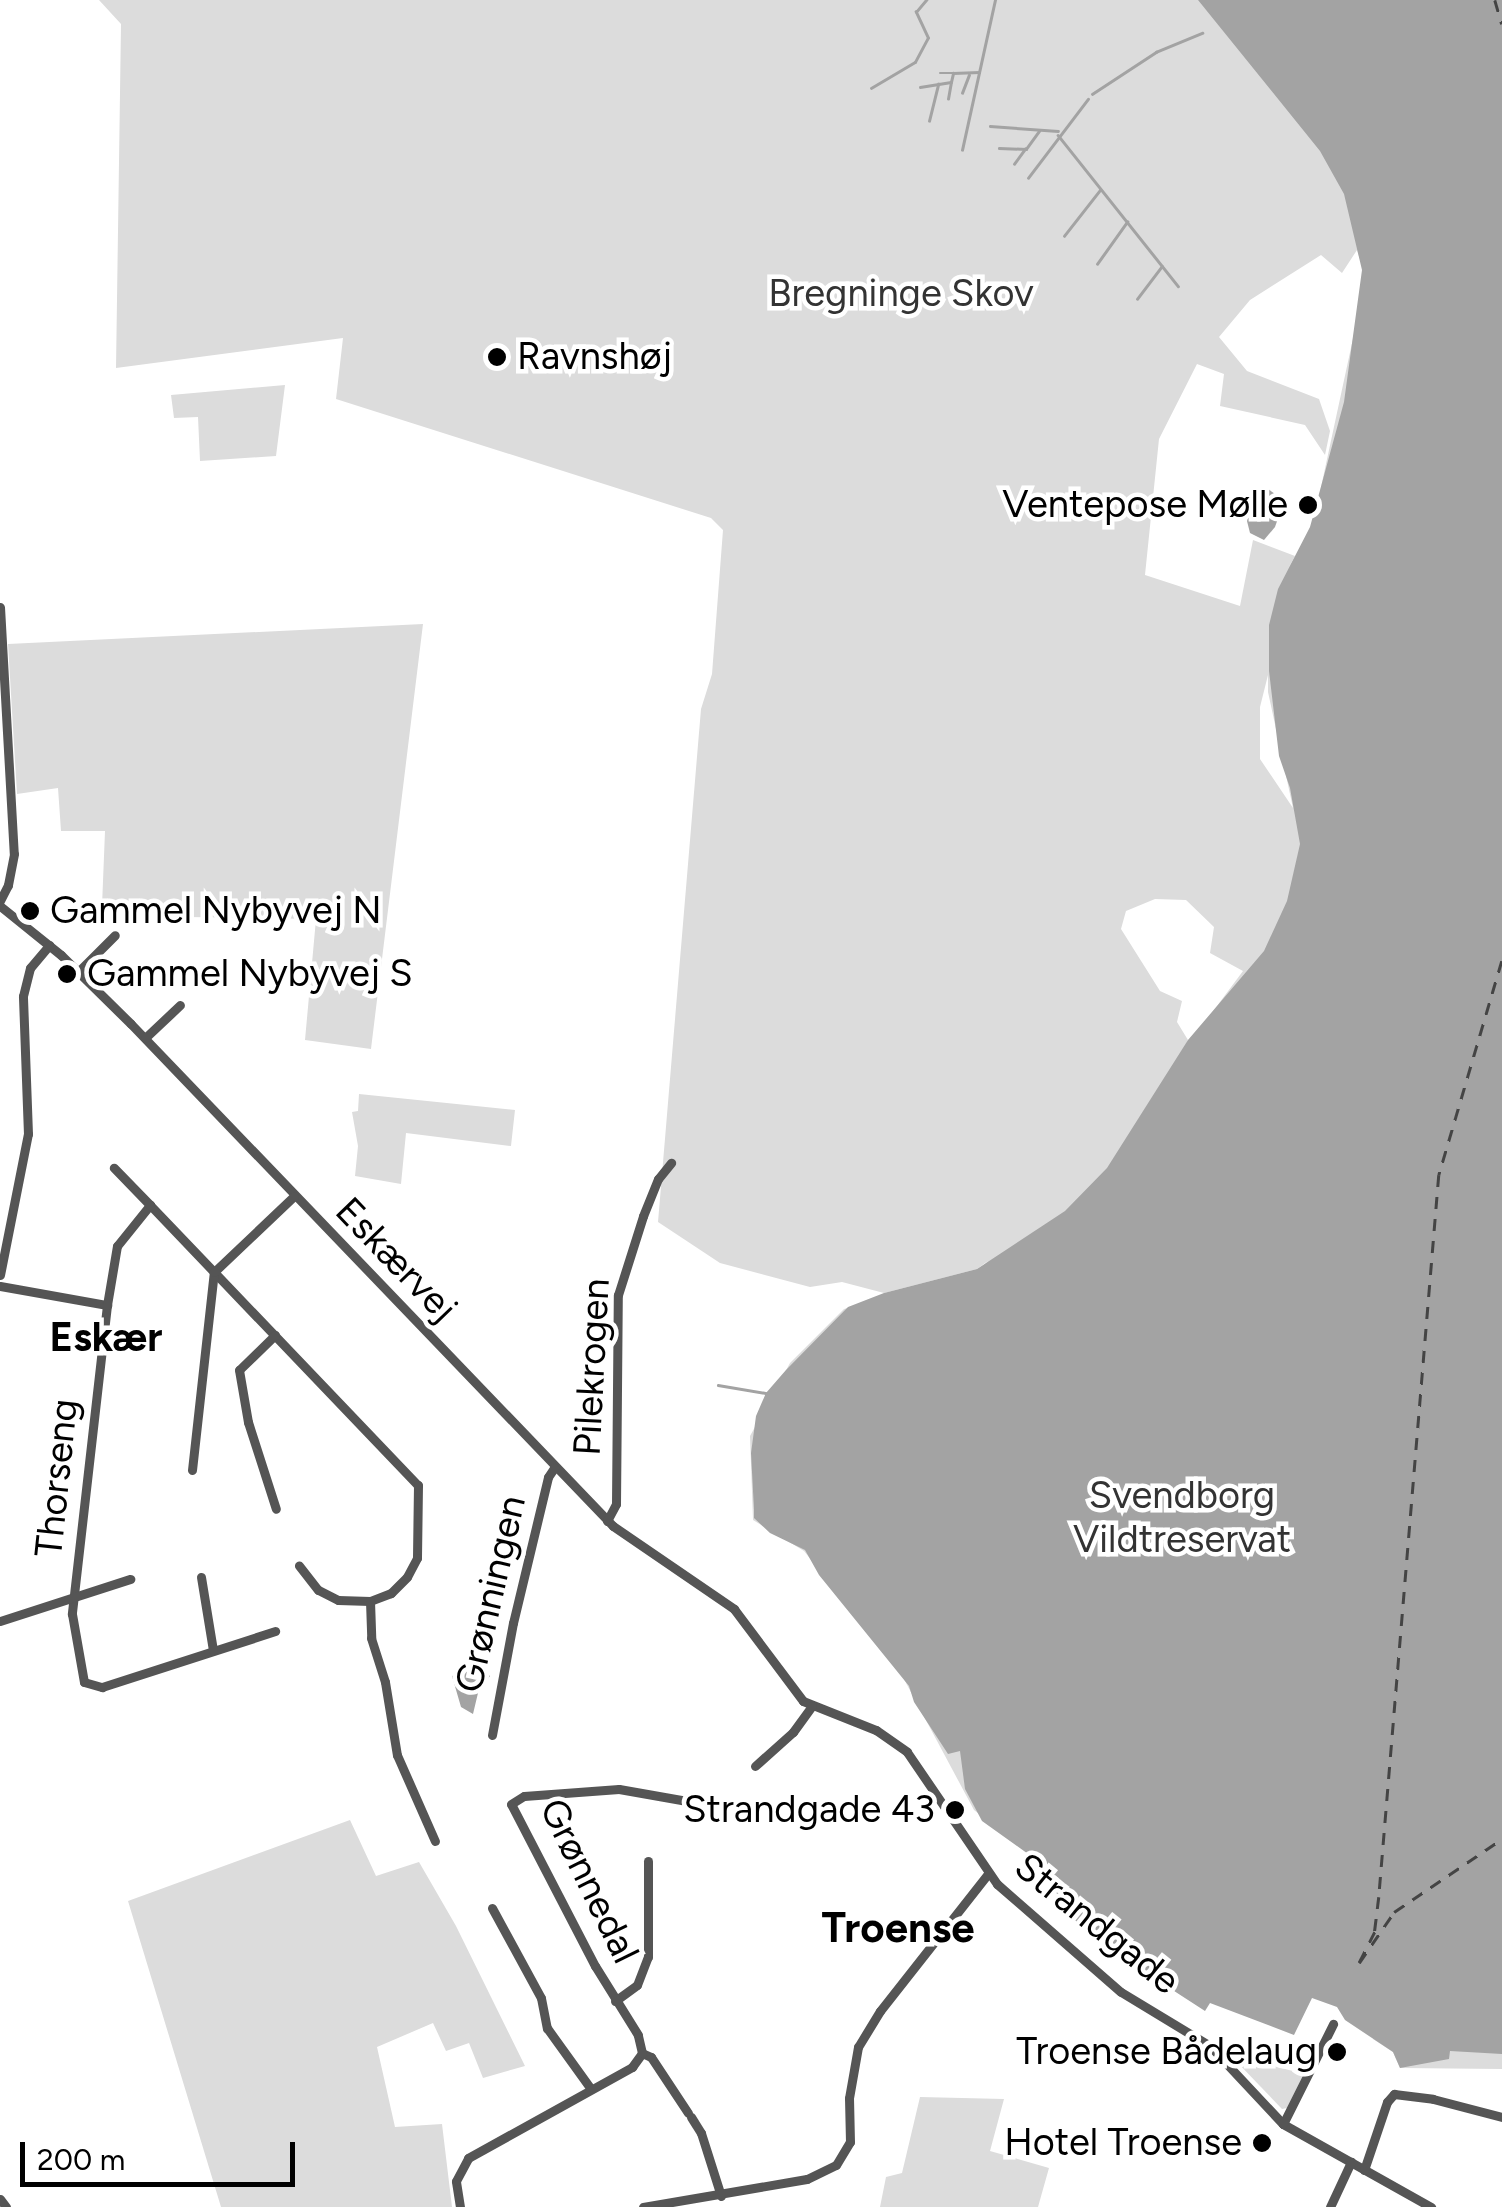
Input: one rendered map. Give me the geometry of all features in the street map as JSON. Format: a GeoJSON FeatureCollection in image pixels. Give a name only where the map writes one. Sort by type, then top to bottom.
{"type":"FeatureCollection","features":[{"type":"Feature","properties":{"kind":"street"},"geometry":{"type":"LineString","coordinates":[[0,607],[14,849],[8,885],[0,903]]}},
{"type":"Feature","properties":{"kind":"street","name":"Eskærvej"},"geometry":{"type":"LineString","coordinates":[[0,903],[50,945],[145,1038],[607,1521]]}},
{"type":"Feature","properties":{"kind":"street"},"geometry":{"type":"LineString","coordinates":[[78,972],[115,935]]}},
{"type":"Feature","properties":{"kind":"street"},"geometry":{"type":"LineString","coordinates":[[0,1276],[28,1134],[22,996],[30,968],[50,945]]}},
{"type":"Feature","properties":{"kind":"street"},"geometry":{"type":"LineString","coordinates":[[145,1038],[180,1004]]}},
{"type":"Feature","properties":{"kind":"street","name":"Pilekrogen"},"geometry":{"type":"LineString","coordinates":[[607,1521],[616,1504],[618,1295],[658,1179],[671,1163]]}},
{"type":"Feature","properties":{"kind":"street"},"geometry":{"type":"LineString","coordinates":[[114,1168],[418,1485],[417,1558],[399,1586],[370,1601],[348,1602],[328,1596],[310,1582],[299,1566]]}},
{"type":"Feature","properties":{"kind":"street"},"geometry":{"type":"LineString","coordinates":[[192,1470],[214,1272],[294,1196]]}},
{"type":"Feature","properties":{"kind":"street","name":"Thorseng"},"geometry":{"type":"LineString","coordinates":[[150,1205],[117,1246],[107,1305],[72,1614],[80,1673],[92,1687],[213,1650]]}},
{"type":"Feature","properties":{"kind":"street"},"geometry":{"type":"LineString","coordinates":[[0,1286],[107,1305]]}},
{"type":"Feature","properties":{"kind":"street"},"geometry":{"type":"LineString","coordinates":[[275,1335],[239,1370],[248,1422],[276,1509]]}},
{"type":"Feature","properties":{"kind":"street","name":"Grønningen"},"geometry":{"type":"LineString","coordinates":[[492,1735],[530,1550],[554,1468]]}},
{"type":"Feature","properties":{"kind":"street","name":"Strandgade"},"geometry":{"type":"LineString","coordinates":[[607,1521],[726,1602],[754,1631],[794,1692],[812,1706],[876,1730],[900,1746],[928,1780],[988,1874],[1121,1992],[1210,2046],[1283,2124],[1431,2207]]}},
{"type":"Feature","properties":{"kind":"street"},"geometry":{"type":"LineString","coordinates":[[201,1577],[213,1650],[275,1631]]}},
{"type":"Feature","properties":{"kind":"street"},"geometry":{"type":"LineString","coordinates":[[0,1621],[130,1580]]}},
{"type":"Feature","properties":{"kind":"street"},"geometry":{"type":"LineString","coordinates":[[370,1601],[371,1638],[385,1682],[397,1755],[435,1841]]}},
{"type":"Feature","properties":{"kind":"street"},"geometry":{"type":"LineString","coordinates":[[755,1766],[793,1732],[812,1706]]}},
{"type":"Feature","properties":{"kind":"street","name":"Grønnedal"},"geometry":{"type":"LineString","coordinates":[[710,1805],[619,1789],[524,1796],[511,1804],[615,2001],[638,2035],[642,2053],[651,2057],[702,2133],[721,2196]]}},
{"type":"Feature","properties":{"kind":"street"},"geometry":{"type":"LineString","coordinates":[[428,1826],[441,1820]]}},
{"type":"Feature","properties":{"kind":"street","name":"Grønnedal"},"geometry":{"type":"LineString","coordinates":[[615,2001],[637,1984],[648,1957],[648,1861]]}},
{"type":"Feature","properties":{"kind":"street"},"geometry":{"type":"LineString","coordinates":[[643,2207],[807,2179],[846,2155],[848,2098],[858,2047],[913,1967],[988,1874]]}},
{"type":"Feature","properties":{"kind":"street"},"geometry":{"type":"LineString","coordinates":[[492,1908],[541,1998],[548,2028],[591,2089]]}},
{"type":"Feature","properties":{"kind":"street"},"geometry":{"type":"LineString","coordinates":[[1283,2124],[1333,2024]]}},
{"type":"Feature","properties":{"kind":"street"},"geometry":{"type":"LineString","coordinates":[[460,2207],[456,2181],[468,2158],[632,2067],[642,2053]]}},
{"type":"Feature","properties":{"kind":"street"},"geometry":{"type":"LineString","coordinates":[[1364,2170],[1387,2102],[1394,2094],[1433,2099],[1502,2117]]}},
{"type":"Feature","properties":{"kind":"street"},"geometry":{"type":"LineString","coordinates":[[1330,2207],[1350,2162]]}},
{"type":"Feature","properties":{"kind":"street"},"geometry":{"type":"LineString","coordinates":[[0,2199],[6,2207]]}},
{"type":"Feature","properties":{"kind":"green space","name":"Bregninge Skov"},"geometry":{"type":"Polygon","coordinates":[[[99,0],[1502,0],[1502,2069],[1400,2068],[1393,2052],[1373,2039],[1397,1967],[1197,1879],[1205,2009],[1066,1913],[1044,1865],[974,1810],[898,1668],[804,1551],[753,1520],[750,1436],[790,1363],[844,1309],[977,1272],[988,1261],[977,1269],[884,1293],[842,1282],[810,1287],[720,1263],[658,1222],[701,709],[712,674],[723,530],[711,518],[336,399],[343,338],[116,368],[121,24],[99,0]],[[1357,250],[1342,273],[1321,255],[1250,300],[1219,337],[1247,371],[1319,399],[1330,431],[1325,455],[1305,425],[1220,406],[1224,374],[1197,364],[1159,439],[1145,575],[1240,606],[1253,540],[1295,556],[1289,567],[1312,529],[1366,278],[1357,250]],[[1268,675],[1260,707],[1260,759],[1293,808],[1268,692],[1268,675]],[[1155,899],[1126,911],[1121,929],[1160,991],[1182,1001],[1177,1022],[1188,1040],[1182,1053],[1243,971],[1210,953],[1214,927],[1186,900],[1155,899]]]}},
{"type":"Feature","properties":{"kind":"green space"},"geometry":{"type":"Polygon","coordinates":[[[285,385],[276,456],[200,461],[198,417],[174,418],[171,395],[285,385]]]}},
{"type":"Feature","properties":{"kind":"green space"},"geometry":{"type":"Polygon","coordinates":[[[423,624],[371,1049],[305,1040],[316,919],[187,917],[102,906],[105,831],[61,831],[58,788],[17,794],[8,644],[423,624]]]}},
{"type":"Feature","properties":{"kind":"green space"},"geometry":{"type":"Polygon","coordinates":[[[359,1094],[515,1110],[511,1146],[406,1133],[401,1184],[355,1176],[358,1146],[352,1112],[358,1111],[359,1094]]]}},
{"type":"Feature","properties":{"kind":"green space"},"geometry":{"type":"Polygon","coordinates":[[[350,1820],[376,1876],[419,1862],[456,1926],[525,2066],[483,2078],[469,2043],[446,2051],[433,2023],[377,2047],[395,2127],[442,2124],[452,2207],[221,2207],[128,1901],[350,1820]]]}},
{"type":"Feature","properties":{"kind":"green space"},"geometry":{"type":"Polygon","coordinates":[[[1243,2058],[1304,2074],[1287,2108],[1282,2109],[1235,2060],[1243,2058]]]}},
{"type":"Feature","properties":{"kind":"green space"},"geometry":{"type":"Polygon","coordinates":[[[920,2097],[1004,2099],[990,2151],[1049,2168],[1038,2207],[880,2207],[886,2177],[902,2173],[920,2097]]]}},
{"type":"Feature","properties":{"kind":"shaded area","name":"Svendborg Vildtreservat"},"geometry":{"type":"Polygon","coordinates":[[[1198,0],[1502,0],[1502,2054],[1450,2051],[1449,2059],[1400,2068],[1393,2052],[1345,2020],[1337,2007],[1312,1998],[1294,2035],[1210,2003],[1205,2011],[1100,1943],[1066,1912],[1047,1874],[1049,1869],[982,1821],[965,1789],[960,1751],[948,1754],[914,1702],[909,1686],[819,1575],[805,1550],[770,1533],[754,1518],[751,1453],[756,1416],[766,1393],[848,1307],[884,1293],[977,1269],[1065,1211],[1107,1168],[1188,1040],[1264,951],[1287,901],[1300,844],[1290,788],[1279,756],[1269,671],[1269,625],[1278,589],[1310,527],[1344,402],[1362,270],[1344,194],[1320,151],[1198,0]]]}},
{"type":"Feature","properties":{"kind":"shaded area"},"geometry":{"type":"Polygon","coordinates":[[[1268,489],[1281,498],[1282,507],[1275,527],[1264,540],[1250,533],[1247,521],[1256,490],[1268,489]]]}},
{"type":"Feature","properties":{"kind":"shaded area"},"geometry":{"type":"Polygon","coordinates":[[[478,1667],[490,1676],[478,1693],[473,1714],[461,1707],[452,1676],[478,1667]]]}},
{"type":"Feature","properties":{"kind":"waterway"},"geometry":{"type":"LineString","coordinates":[[871,88],[915,62],[928,38],[916,12],[926,0]]}},
{"type":"Feature","properties":{"kind":"waterway"},"geometry":{"type":"LineString","coordinates":[[962,150],[995,0]]}},
{"type":"Feature","properties":{"kind":"waterway"},"geometry":{"type":"LineString","coordinates":[[1092,94],[1156,52],[1202,33]]}},
{"type":"Feature","properties":{"kind":"waterway"},"geometry":{"type":"LineString","coordinates":[[920,87],[951,82],[953,73],[979,72]]}},
{"type":"Feature","properties":{"kind":"waterway"},"geometry":{"type":"LineString","coordinates":[[940,73],[953,73]]}},
{"type":"Feature","properties":{"kind":"waterway"},"geometry":{"type":"LineString","coordinates":[[962,93],[969,75]]}},
{"type":"Feature","properties":{"kind":"waterway"},"geometry":{"type":"LineString","coordinates":[[948,99],[951,82]]}},
{"type":"Feature","properties":{"kind":"waterway"},"geometry":{"type":"LineString","coordinates":[[929,121],[938,84]]}},
{"type":"Feature","properties":{"kind":"waterway"},"geometry":{"type":"LineString","coordinates":[[1028,178],[1088,99]]}},
{"type":"Feature","properties":{"kind":"waterway"},"geometry":{"type":"LineString","coordinates":[[990,126],[1058,131]]}},
{"type":"Feature","properties":{"kind":"waterway"},"geometry":{"type":"LineString","coordinates":[[999,148],[1026,149],[1039,131]]}},
{"type":"Feature","properties":{"kind":"waterway"},"geometry":{"type":"LineString","coordinates":[[1058,135],[1178,286]]}},
{"type":"Feature","properties":{"kind":"waterway"},"geometry":{"type":"LineString","coordinates":[[1014,164],[1025,149]]}},
{"type":"Feature","properties":{"kind":"waterway"},"geometry":{"type":"LineString","coordinates":[[1064,236],[1100,190]]}},
{"type":"Feature","properties":{"kind":"waterway"},"geometry":{"type":"LineString","coordinates":[[1097,264],[1127,222]]}},
{"type":"Feature","properties":{"kind":"waterway"},"geometry":{"type":"LineString","coordinates":[[1137,299],[1162,266]]}},
{"type":"Feature","properties":{"kind":"waterway"},"geometry":{"type":"LineString","coordinates":[[718,1385],[766,1393]]}},
{"type":"Feature","properties":{"kind":"ferry route"},"geometry":{"type":"LineString","coordinates":[[1495,0],[1502,24]]}},
{"type":"Feature","properties":{"kind":"ferry route"},"geometry":{"type":"LineString","coordinates":[[1502,961],[1439,1175],[1379,1897],[1375,1932],[1359,1963],[1394,1912],[1502,1839]]}},
{"type":"Feature","properties":{"kind":"place","name":"Ravnshøj"},"geometry":{"type":"Point","coordinates":[497,357]}},
{"type":"Feature","properties":{"kind":"place","name":"Ventepose Mølle"},"geometry":{"type":"Point","coordinates":[1308,505]}},
{"type":"Feature","properties":{"kind":"place","name":"Gammel Nybyvej N"},"geometry":{"type":"Point","coordinates":[30,911]}},
{"type":"Feature","properties":{"kind":"place","name":"Gammel Nybyvej S"},"geometry":{"type":"Point","coordinates":[67,974]}},
{"type":"Feature","properties":{"kind":"place","name":"Strandgade 43"},"geometry":{"type":"Point","coordinates":[955,1810]}},
{"type":"Feature","properties":{"kind":"place","name":"Troense Bådelaug"},"geometry":{"type":"Point","coordinates":[1337,2052]}},
{"type":"Feature","properties":{"kind":"place","name":"Hotel Troense"},"geometry":{"type":"Point","coordinates":[1262,2143]}},
{"type":"Feature","properties":{"kind":"district","name":"Eskær"},"geometry":{"type":"Point","coordinates":[106,1337]}},
{"type":"Feature","properties":{"kind":"district","name":"Troense"},"geometry":{"type":"Point","coordinates":[898,1928]}}]}
